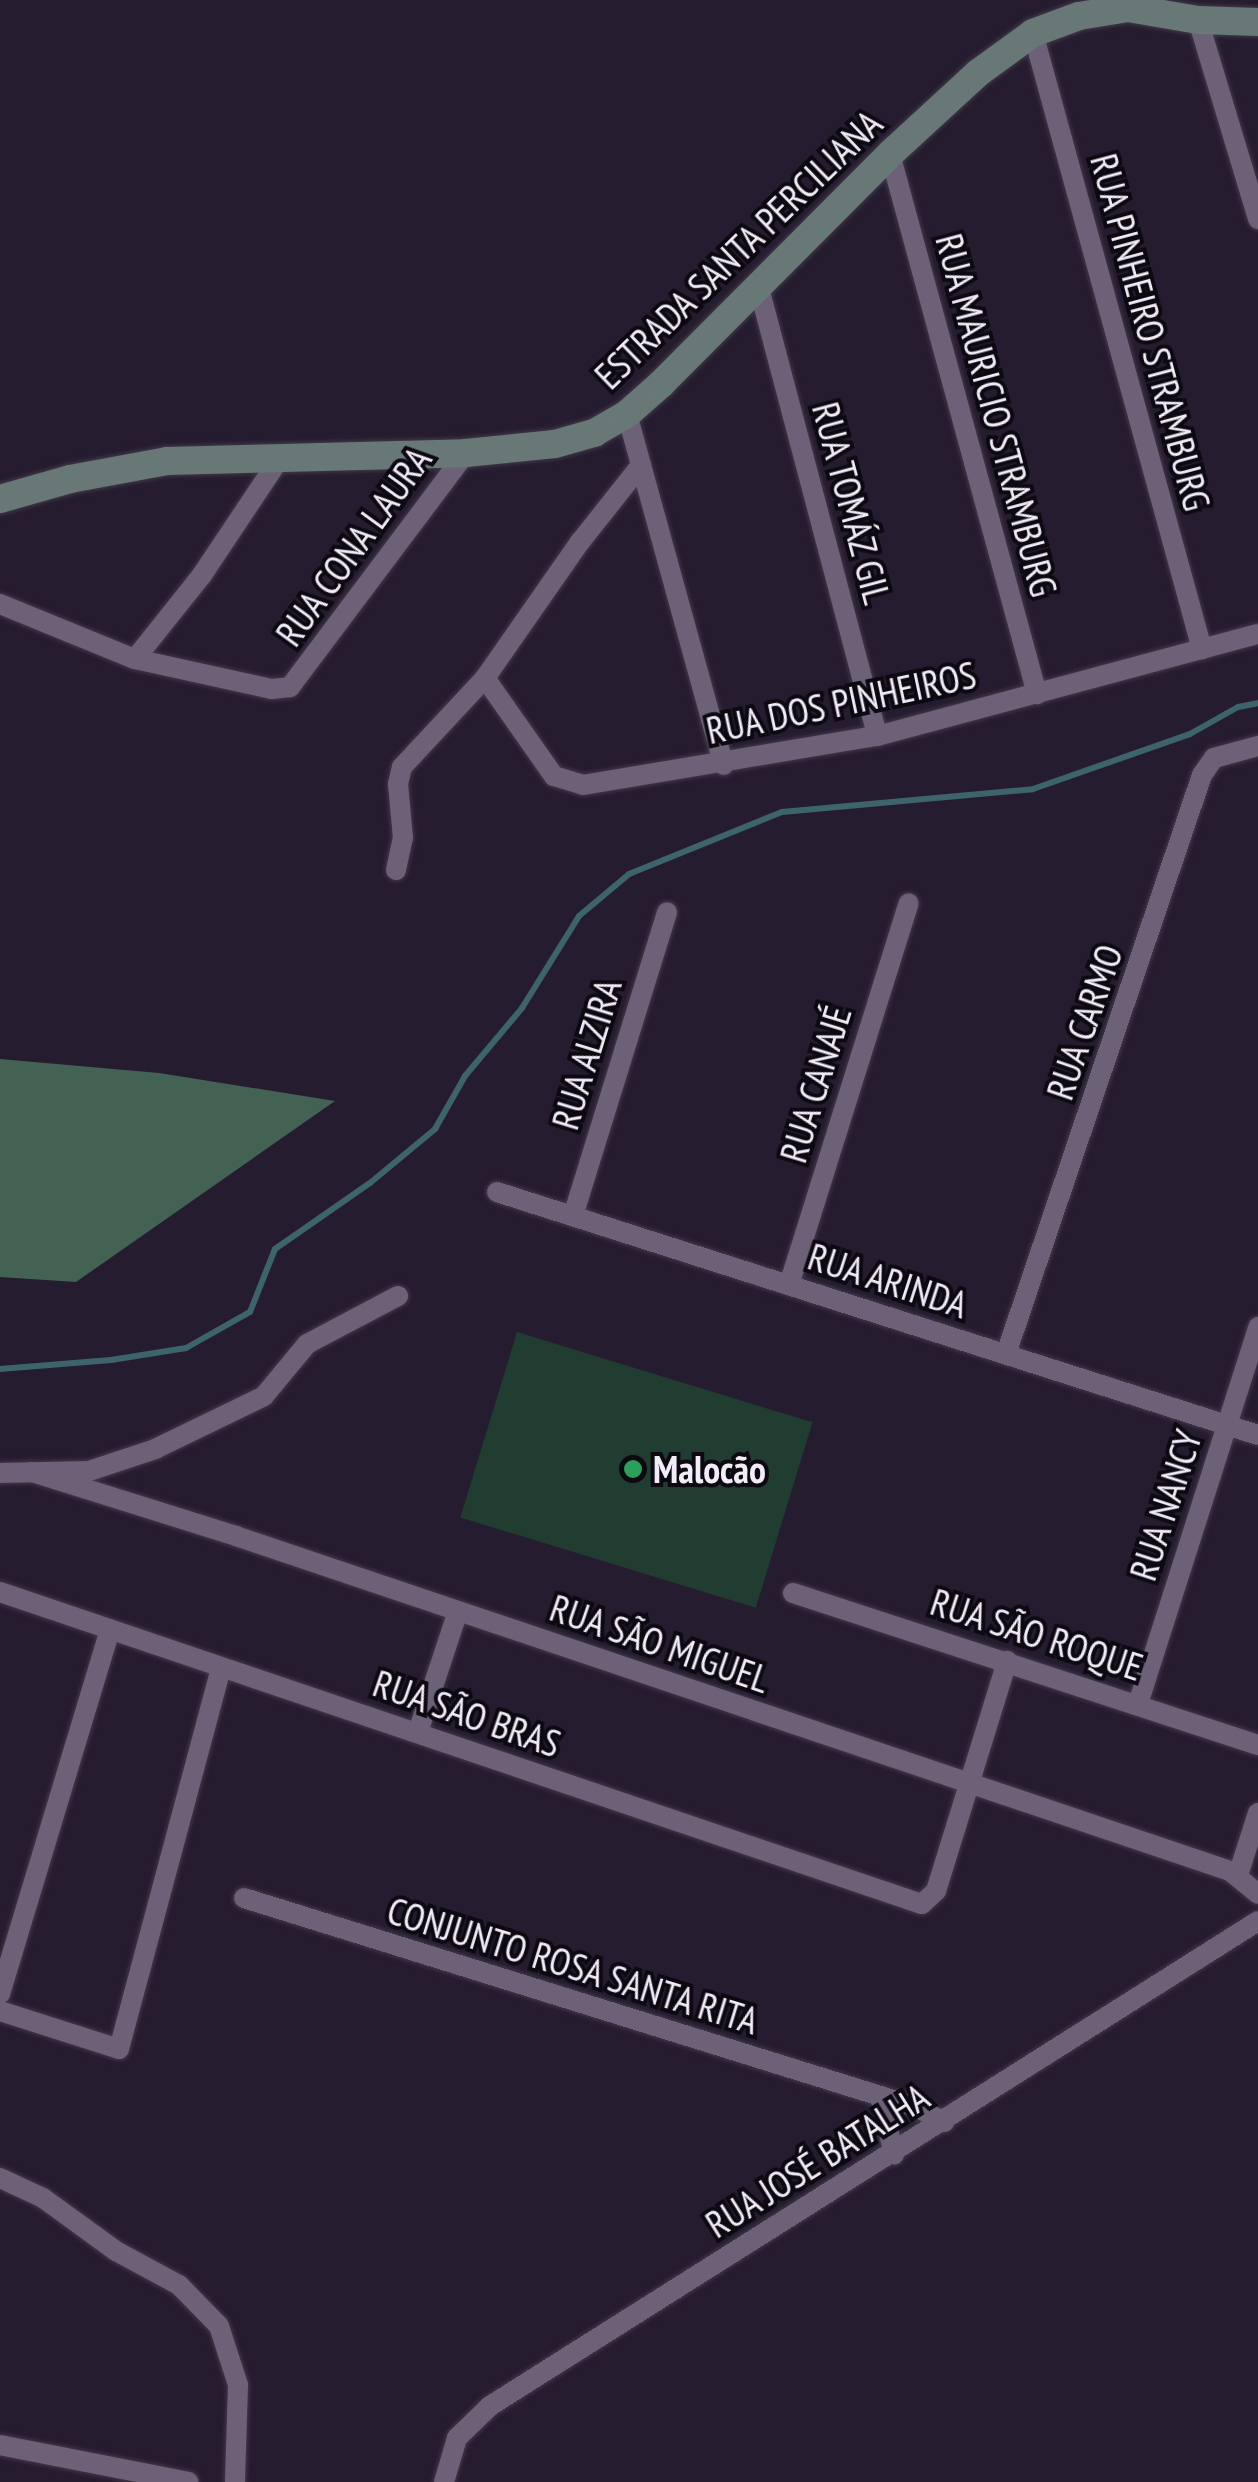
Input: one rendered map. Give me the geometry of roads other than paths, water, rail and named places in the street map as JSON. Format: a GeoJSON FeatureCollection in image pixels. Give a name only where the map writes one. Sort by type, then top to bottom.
{"type":"FeatureCollection","features":[{"type":"Feature","properties":{"kind":"street","name":"ESTRADA SANTA PERCILIANA"},"geometry":{"type":"LineString","coordinates":[[0,499],[120,468],[282,455],[466,452],[555,444],[594,433],[626,414],[759,288],[890,154],[978,73],[1033,33],[1126,4],[1198,20],[1258,22]]}},
{"type":"Feature","properties":{"kind":"street"},"geometry":{"type":"LineString","coordinates":[[1198,20],[1258,219]]}},
{"type":"Feature","properties":{"kind":"street","name":"RUA PINHEIRO STRAMBURG"},"geometry":{"type":"LineString","coordinates":[[1033,33],[1202,649]]}},
{"type":"Feature","properties":{"kind":"street","name":"RUA MAURICIO STRAMBURG"},"geometry":{"type":"LineString","coordinates":[[890,154],[1037,694]]}},
{"type":"Feature","properties":{"kind":"street","name":"RUA TOMÁZ GIL"},"geometry":{"type":"LineString","coordinates":[[759,288],[877,736]]}},
{"type":"Feature","properties":{"kind":"street"},"geometry":{"type":"LineString","coordinates":[[626,414],[724,765]]}},
{"type":"Feature","properties":{"kind":"street","name":"RUA CONA LAURA"},"geometry":{"type":"LineString","coordinates":[[135,660],[272,689],[290,686],[466,452]]}},
{"type":"Feature","properties":{"kind":"street"},"geometry":{"type":"LineString","coordinates":[[0,604],[135,660],[202,575],[282,455]]}},
{"type":"Feature","properties":{"kind":"street"},"geometry":{"type":"LineString","coordinates":[[396,870],[403,838],[398,784],[402,767],[484,678],[580,542],[641,466]]}},
{"type":"Feature","properties":{"kind":"street","name":"RUA DOS PINHEIROS"},"geometry":{"type":"LineString","coordinates":[[484,678],[541,762],[567,783],[609,783],[877,736],[1258,634]]}},
{"type":"Feature","properties":{"kind":"street","name":"RUA CARMO"},"geometry":{"type":"LineString","coordinates":[[1006,1354],[1202,775],[1214,758],[1258,746]]}},
{"type":"Feature","properties":{"kind":"street","name":"RUA CANAJÉ"},"geometry":{"type":"LineString","coordinates":[[789,1285],[909,903]]}},
{"type":"Feature","properties":{"kind":"street","name":"RUA ALZIRA"},"geometry":{"type":"LineString","coordinates":[[573,1216],[666,912]]}},
{"type":"Feature","properties":{"kind":"street","name":"RUA ARINDA"},"geometry":{"type":"LineString","coordinates":[[497,1192],[1258,1435]]}},
{"type":"Feature","properties":{"kind":"street"},"geometry":{"type":"LineString","coordinates":[[0,1489],[16,1472],[109,1468],[225,1417],[274,1388],[307,1344],[398,1296]]}},
{"type":"Feature","properties":{"kind":"street","name":"RUA NANCY"},"geometry":{"type":"LineString","coordinates":[[1138,1704],[1258,1327]]}},
{"type":"Feature","properties":{"kind":"street","name":"RUA SÃO MIGUEL"},"geometry":{"type":"LineString","coordinates":[[16,1472],[458,1611],[1238,1875],[1258,1894]]}},
{"type":"Feature","properties":{"kind":"street","name":"RUA SÃO BRAS"},"geometry":{"type":"LineString","coordinates":[[0,1592],[911,1903],[922,1904],[936,1891],[968,1786]]}},
{"type":"Feature","properties":{"kind":"street","name":"RUA SÃO ROQUE"},"geometry":{"type":"LineString","coordinates":[[793,1593],[1258,1745]]}},
{"type":"Feature","properties":{"kind":"street"},"geometry":{"type":"LineString","coordinates":[[418,1732],[458,1611]]}},
{"type":"Feature","properties":{"kind":"street"},"geometry":{"type":"LineString","coordinates":[[0,1994],[110,1629]]}},
{"type":"Feature","properties":{"kind":"street"},"geometry":{"type":"LineString","coordinates":[[968,1786],[1006,1661]]}},
{"type":"Feature","properties":{"kind":"street"},"geometry":{"type":"LineString","coordinates":[[0,2010],[119,2049],[222,1667]]}},
{"type":"Feature","properties":{"kind":"street"},"geometry":{"type":"LineString","coordinates":[[1238,1875],[1258,1813]]}},
{"type":"Feature","properties":{"kind":"street","name":"CONJUNTO ROSA SANTA RITA"},"geometry":{"type":"LineString","coordinates":[[244,1898],[882,2100],[916,2107],[944,2122]]}},
{"type":"Feature","properties":{"kind":"street","name":"RUA JOSÉ BATALHA"},"geometry":{"type":"LineString","coordinates":[[444,2482],[456,2438],[480,2414],[1258,1921]]}},
{"type":"Feature","properties":{"kind":"street"},"geometry":{"type":"LineString","coordinates":[[882,2100],[894,2154]]}},
{"type":"Feature","properties":{"kind":"street"},"geometry":{"type":"LineString","coordinates":[[0,2178],[43,2198],[116,2251],[178,2286],[219,2326],[228,2342],[238,2385],[235,2482]]}},
{"type":"Feature","properties":{"kind":"street"},"geometry":{"type":"LineString","coordinates":[[0,2445],[188,2482]]}},
{"type":"Feature","properties":{"kind":"waterway"},"geometry":{"type":"LineString","coordinates":[[0,1369],[111,1360],[186,1348],[250,1312],[275,1249],[370,1183],[435,1129],[465,1076],[522,1008],[579,916],[629,874],[782,812],[1033,789],[1190,734],[1238,707],[1258,703]]}},
{"type":"Feature","properties":{"kind":"place","name":"Malocão"},"geometry":{"type":"Point","coordinates":[633,1469]}}]}
